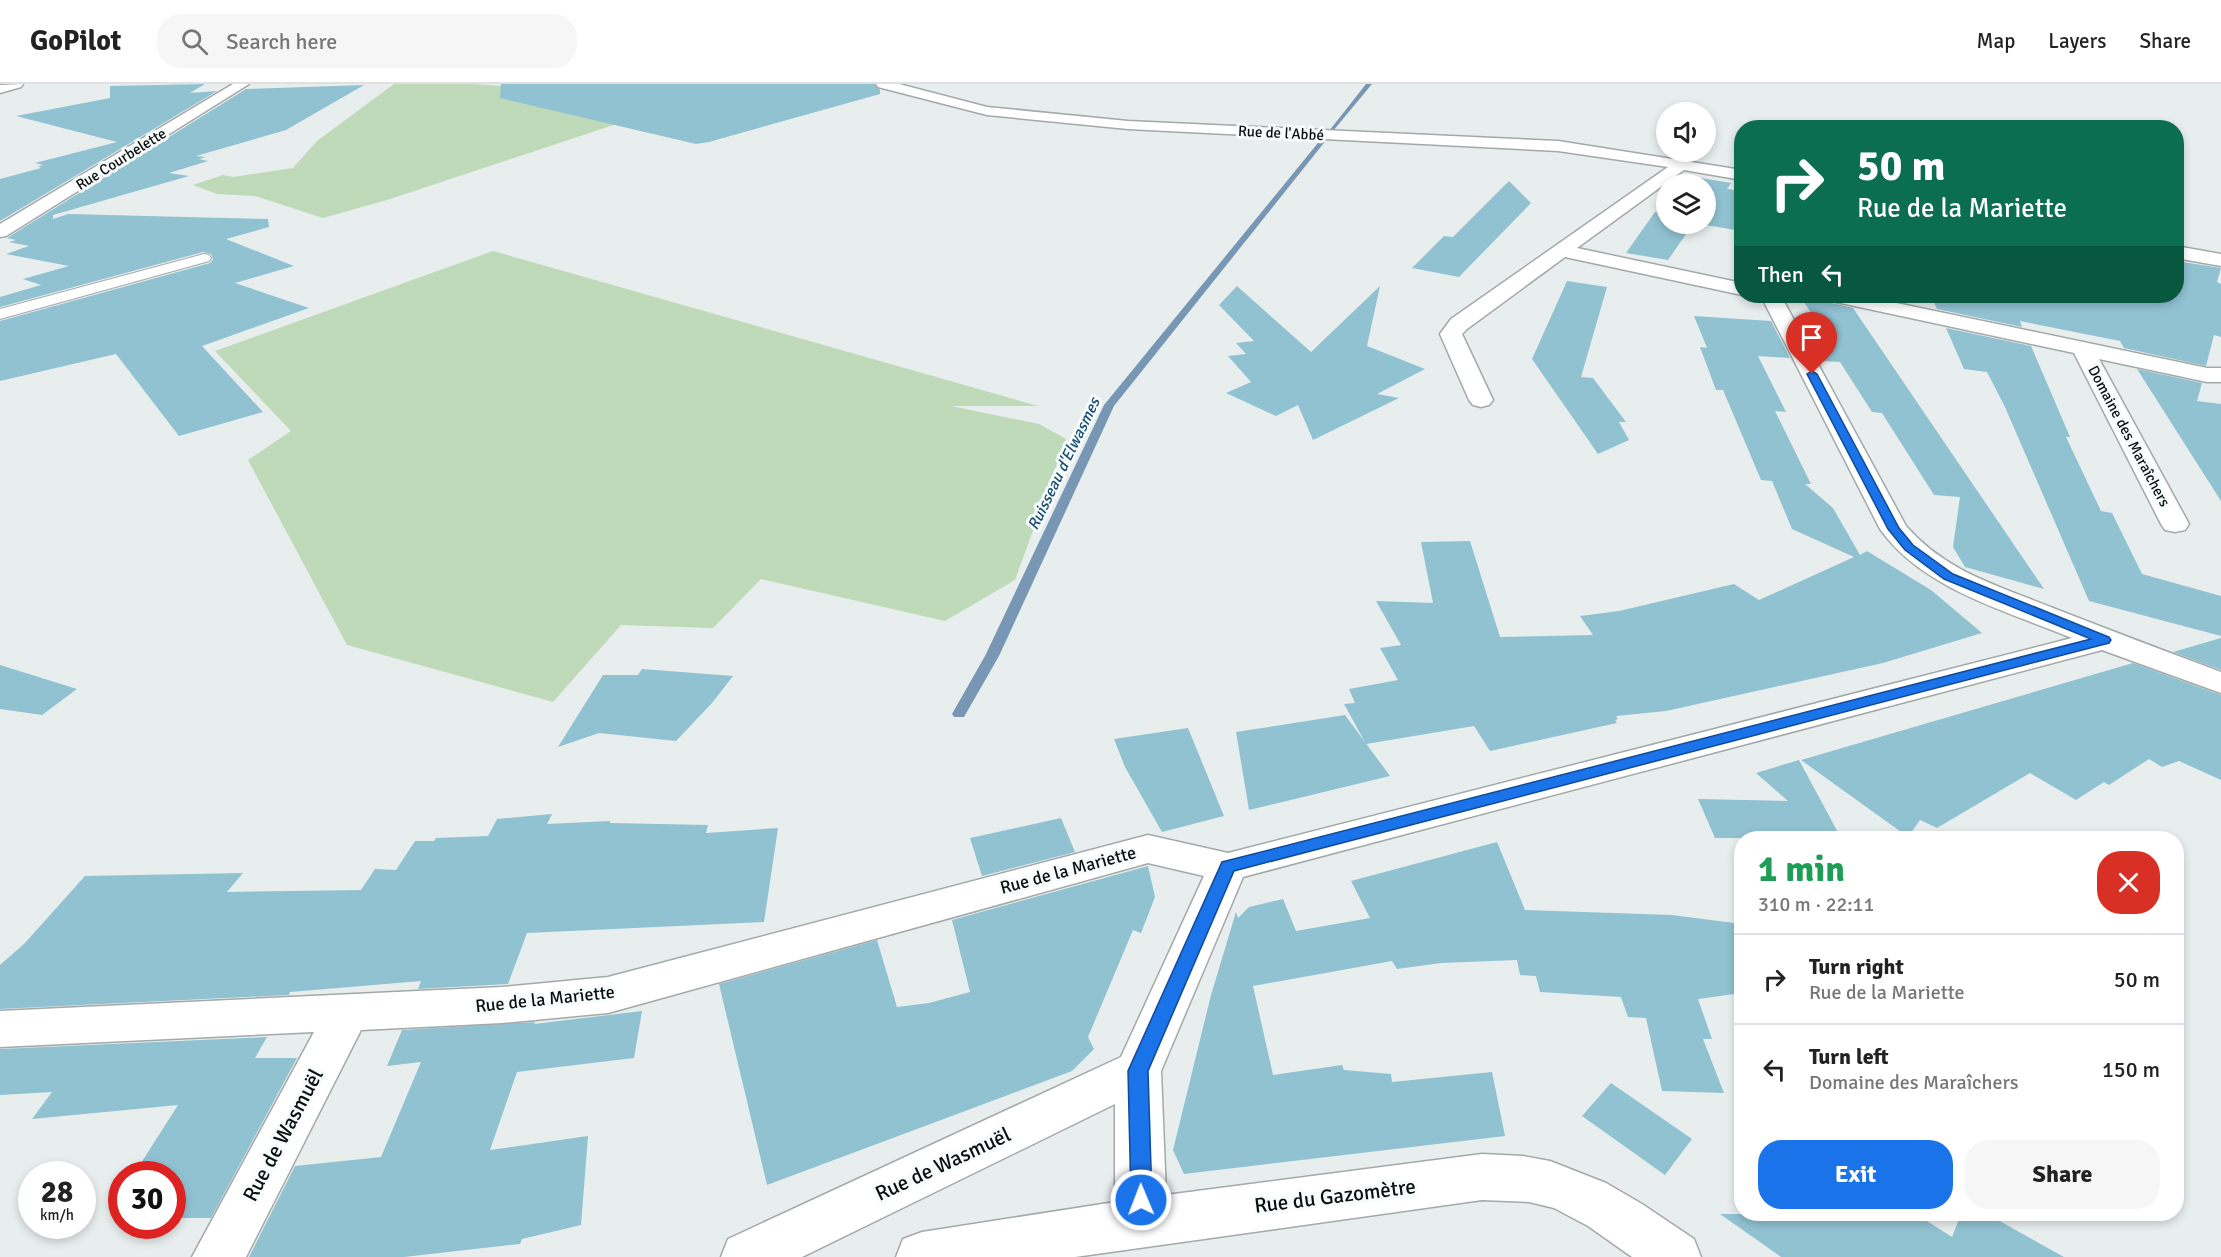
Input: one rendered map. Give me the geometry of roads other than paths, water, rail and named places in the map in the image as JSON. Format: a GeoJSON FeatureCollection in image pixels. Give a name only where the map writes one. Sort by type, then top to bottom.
{"type":"FeatureCollection","features":[{"type":"Feature","properties":{"kind":"street"},"geometry":{"type":"LineString","coordinates":[[0,89],[16,84]]}},
{"type":"Feature","properties":{"kind":"street","name":"Rue Courbelette"},"geometry":{"type":"LineString","coordinates":[[0,232],[242,84]]}},
{"type":"Feature","properties":{"kind":"street","name":"Rue de l'Abbé"},"geometry":{"type":"LineString","coordinates":[[883,84],[987,111],[1128,125],[1539,144],[1601,151],[1734,174]]}},
{"type":"Feature","properties":{"kind":"street"},"geometry":{"type":"LineString","coordinates":[[1481,399],[1451,334],[1459,324],[1682,165]]}},
{"type":"Feature","properties":{"kind":"street"},"geometry":{"type":"LineString","coordinates":[[1563,251],[1734,287]]}},
{"type":"Feature","properties":{"kind":"street"},"geometry":{"type":"LineString","coordinates":[[2184,253],[2221,260]]}},
{"type":"Feature","properties":{"kind":"street"},"geometry":{"type":"LineString","coordinates":[[1775,303],[1894,529],[1909,547],[1949,577],[2104,640],[2221,683]]}},
{"type":"Feature","properties":{"kind":"street","name":"Domaine des Maraîchers"},"geometry":{"type":"LineString","coordinates":[[1869,303],[2214,375]]}},
{"type":"Feature","properties":{"kind":"street","name":"Domaine des Maraîchers"},"geometry":{"type":"LineString","coordinates":[[2082,348],[2175,524]]}},
{"type":"Feature","properties":{"kind":"street","name":"Rue de la Mariette"},"geometry":{"type":"LineString","coordinates":[[0,1029],[502,1005],[608,995],[1148,849],[1228,867],[2104,640]]}},
{"type":"Feature","properties":{"kind":"street"},"geometry":{"type":"LineString","coordinates":[[922,1257],[1142,1221],[1138,1071],[1228,867]]}},
{"type":"Feature","properties":{"kind":"street","name":"Rue de Wasmuël"},"geometry":{"type":"LineString","coordinates":[[218,1257],[348,1012]]}},
{"type":"Feature","properties":{"kind":"street","name":"Rue de Wasmuël"},"geometry":{"type":"LineString","coordinates":[[747,1257],[1138,1071]]}},
{"type":"Feature","properties":{"kind":"street","name":"Rue du Gazomètre"},"geometry":{"type":"LineString","coordinates":[[1142,1221],[1482,1177],[1529,1179],[1566,1190],[1603,1205],[1675,1257]]}},
{"type":"Feature","properties":{"kind":"lane"},"geometry":{"type":"LineString","coordinates":[[0,314],[204,258]]}},
{"type":"Feature","properties":{"kind":"waterway","name":"Ruisseau d'Elwasmes"},"geometry":{"type":"LineString","coordinates":[[1331,130],[1369,84]]}},
{"type":"Feature","properties":{"kind":"waterway","name":"Ruisseau d'Elwasmes"},"geometry":{"type":"LineString","coordinates":[[959,714],[992,656],[1109,405],[1324,139]]}}]}
